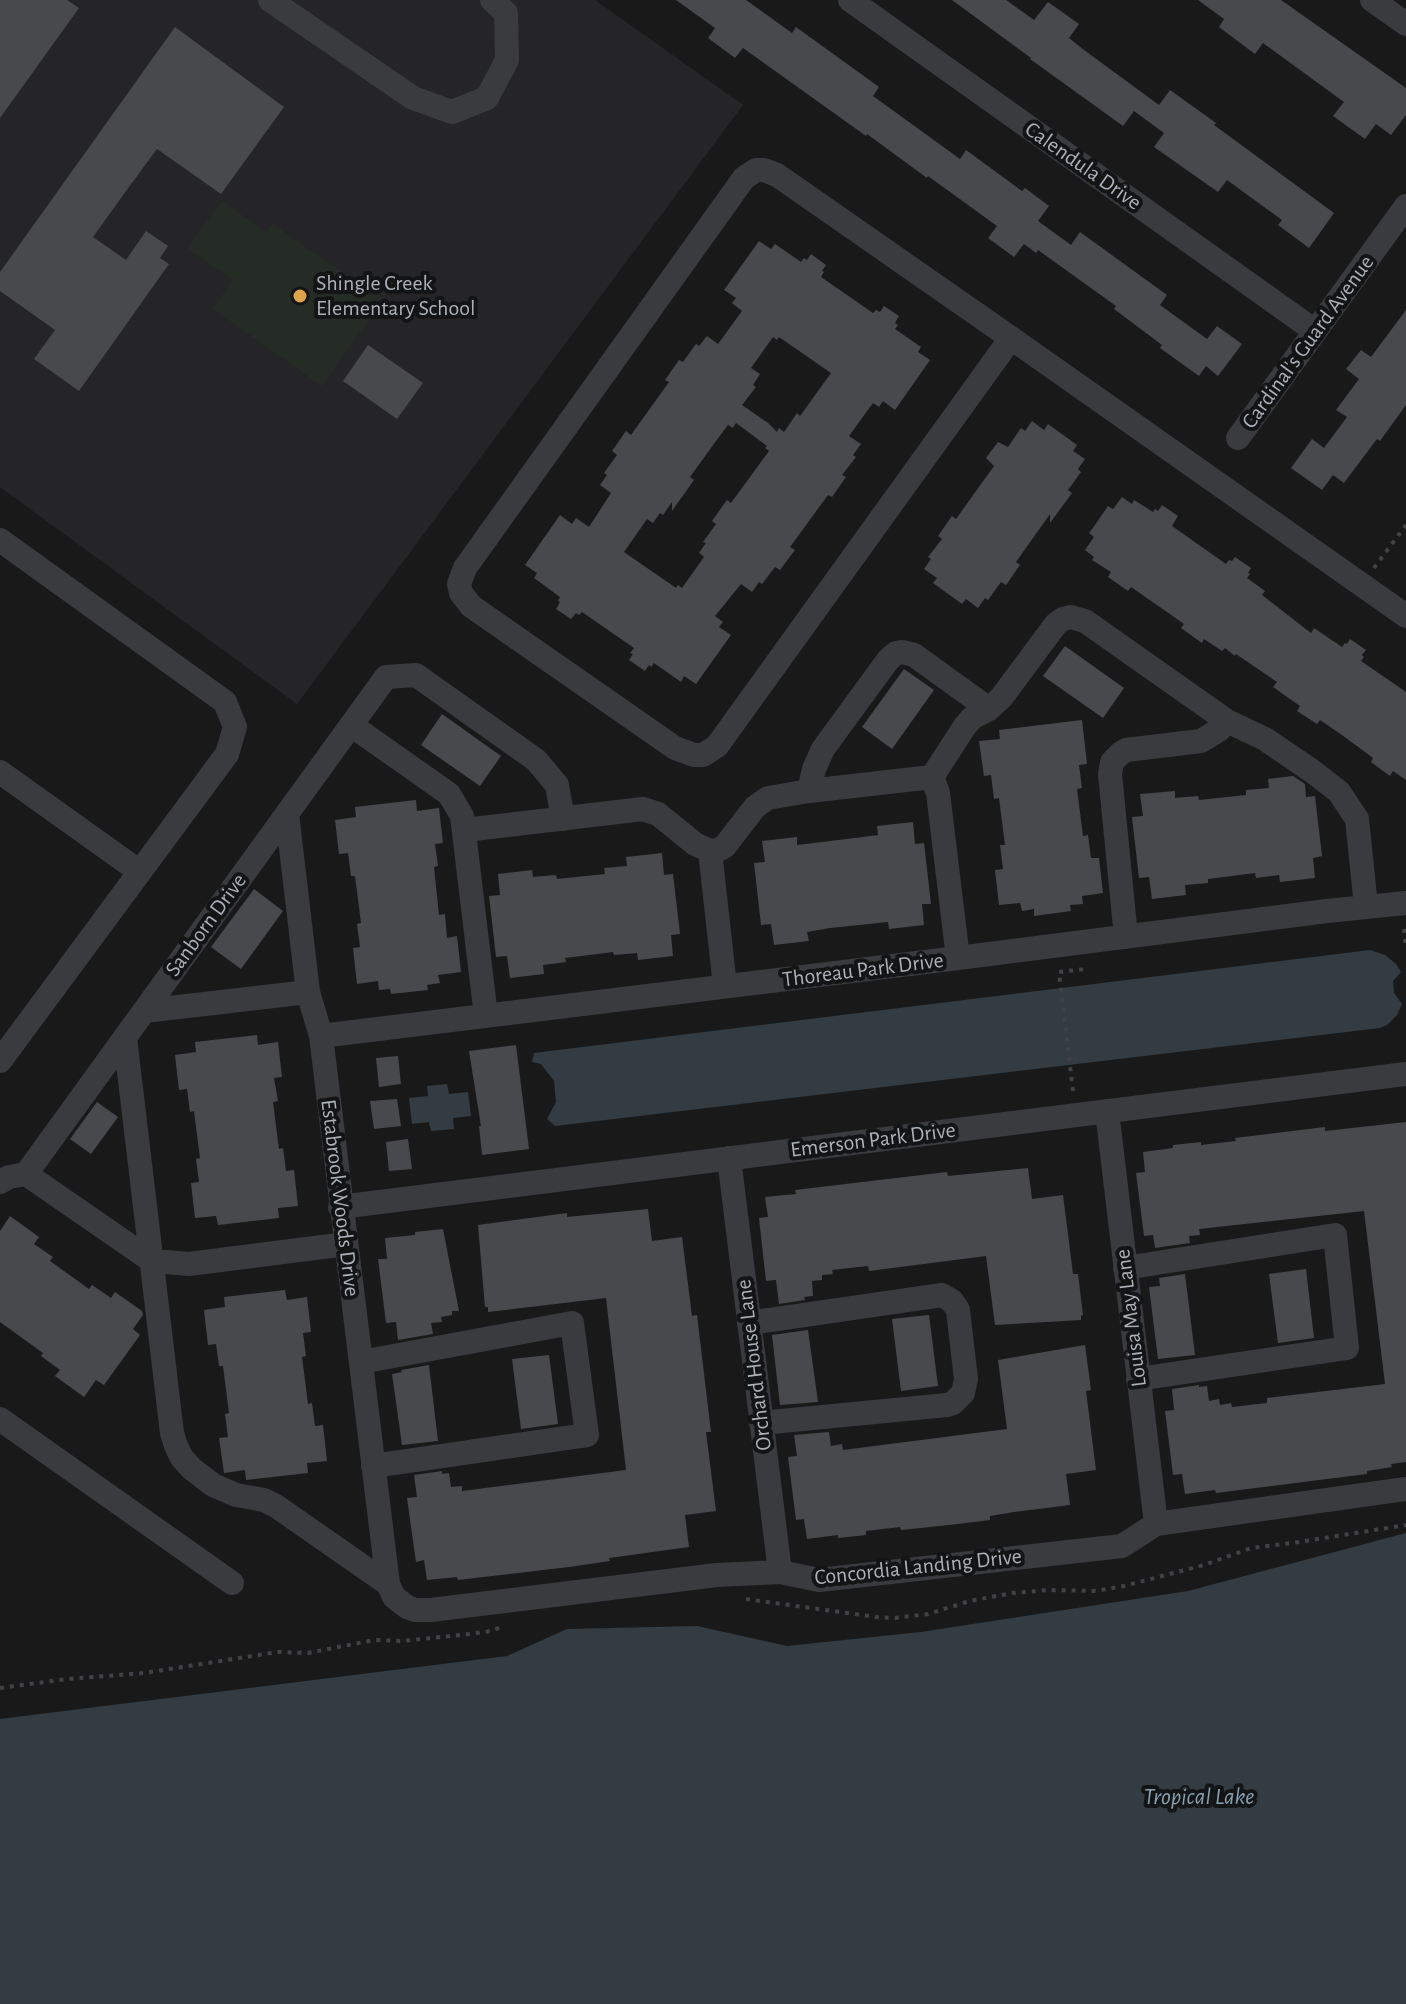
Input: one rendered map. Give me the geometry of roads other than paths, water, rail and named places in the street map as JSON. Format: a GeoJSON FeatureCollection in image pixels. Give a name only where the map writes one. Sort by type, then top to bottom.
{"type":"FeatureCollection","features":[{"type":"Feature","properties":{"kind":"street"},"geometry":{"type":"LineString","coordinates":[[270,0],[413,98],[452,112],[487,98],[507,60],[506,13],[492,0]]}},
{"type":"Feature","properties":{"kind":"street","name":"Calendula Drive"},"geometry":{"type":"LineString","coordinates":[[850,0],[1315,331]]}},
{"type":"Feature","properties":{"kind":"street"},"geometry":{"type":"LineString","coordinates":[[1372,0],[1406,24]]}},
{"type":"Feature","properties":{"kind":"street"},"geometry":{"type":"LineString","coordinates":[[1011,338],[726,733],[711,751],[703,755],[675,748],[471,606],[461,593],[459,584],[465,568],[744,178],[756,170],[764,170],[777,175],[1011,338],[1406,616]]}},
{"type":"Feature","properties":{"kind":"street","name":"Cardinal's Guard Avenue"},"geometry":{"type":"LineString","coordinates":[[1238,438],[1406,206]]}},
{"type":"Feature","properties":{"kind":"street"},"geometry":{"type":"LineString","coordinates":[[0,540],[225,702],[235,727],[227,754],[0,1061]]}},
{"type":"Feature","properties":{"kind":"street"},"geometry":{"type":"LineString","coordinates":[[932,777],[965,726],[1007,692],[1056,624],[1071,617],[1085,621],[1227,721],[1265,739],[1339,792],[1357,819],[1366,906]]}},
{"type":"Feature","properties":{"kind":"street"},"geometry":{"type":"LineString","coordinates":[[809,791],[823,749],[896,653],[909,652],[914,655],[989,709]]}},
{"type":"Feature","properties":{"kind":"street","name":"Sanborn Drive"},"geometry":{"type":"LineString","coordinates":[[26,1174],[386,677],[416,675],[536,760],[557,785],[563,819]]}},
{"type":"Feature","properties":{"kind":"street"},"geometry":{"type":"LineString","coordinates":[[1126,937],[1110,774],[1112,762],[1126,750],[1201,741],[1227,721]]}},
{"type":"Feature","properties":{"kind":"street"},"geometry":{"type":"LineString","coordinates":[[351,725],[449,794],[462,816],[486,1016]]}},
{"type":"Feature","properties":{"kind":"street"},"geometry":{"type":"LineString","coordinates":[[0,772],[140,872]]}},
{"type":"Feature","properties":{"kind":"street"},"geometry":{"type":"LineString","coordinates":[[465,830],[635,810],[650,811],[695,844],[710,851],[718,850],[730,841],[761,801],[775,795],[932,777]]}},
{"type":"Feature","properties":{"kind":"street"},"geometry":{"type":"LineString","coordinates":[[932,777],[938,793],[958,958]]}},
{"type":"Feature","properties":{"kind":"street","name":"Estabrook Woods Drive"},"geometry":{"type":"LineString","coordinates":[[287,814],[308,992],[321,1036],[388,1584]]}},
{"type":"Feature","properties":{"kind":"street"},"geometry":{"type":"LineString","coordinates":[[710,851],[725,986]]}},
{"type":"Feature","properties":{"kind":"street","name":"Thoreau Park Drive"},"geometry":{"type":"LineString","coordinates":[[321,1036],[1406,903]]}},
{"type":"Feature","properties":{"kind":"street"},"geometry":{"type":"LineString","coordinates":[[144,1011],[308,992]]}},
{"type":"Feature","properties":{"kind":"street","name":"Concordia Landing Drive"},"geometry":{"type":"LineString","coordinates":[[125,1038],[172,1433],[182,1458],[200,1477],[213,1485],[276,1506],[388,1584],[394,1597],[407,1607],[423,1610],[717,1575],[780,1572],[819,1580],[1122,1546],[1156,1524],[1406,1489]]}},
{"type":"Feature","properties":{"kind":"street","name":"Emerson Park Drive"},"geometry":{"type":"LineString","coordinates":[[340,1207],[1406,1074]]}},
{"type":"Feature","properties":{"kind":"street","name":"Louisa May Lane"},"geometry":{"type":"LineString","coordinates":[[1107,1111],[1156,1524]]}},
{"type":"Feature","properties":{"kind":"street","name":"Orchard House Lane"},"geometry":{"type":"LineString","coordinates":[[729,1158],[780,1572]]}},
{"type":"Feature","properties":{"kind":"street"},"geometry":{"type":"LineString","coordinates":[[0,1182],[26,1174],[152,1261],[189,1264],[346,1244]]}},
{"type":"Feature","properties":{"kind":"street"},"geometry":{"type":"LineString","coordinates":[[1125,1268],[1335,1235],[1347,1348],[1138,1379]]}},
{"type":"Feature","properties":{"kind":"street"},"geometry":{"type":"LineString","coordinates":[[749,1323],[942,1295],[952,1301],[958,1310],[965,1366],[963,1393],[947,1405],[761,1423]]}},
{"type":"Feature","properties":{"kind":"street"},"geometry":{"type":"LineString","coordinates":[[361,1362],[572,1323],[587,1435],[373,1466]]}},
{"type":"Feature","properties":{"kind":"street"},"geometry":{"type":"LineString","coordinates":[[0,1419],[232,1583]]}},
{"type":"Feature","properties":{"kind":"water"},"geometry":{"type":"Polygon","coordinates":[[[1370,950],[1385,955],[1401,972],[1393,981],[1394,993],[1402,1004],[1397,1015],[1380,1028],[555,1126],[547,1119],[556,1102],[554,1081],[541,1064],[532,1062],[534,1053],[1370,950]]]}},
{"type":"Feature","properties":{"kind":"water"},"geometry":{"type":"Polygon","coordinates":[[[447,1084],[449,1094],[468,1092],[471,1116],[453,1118],[454,1129],[431,1131],[429,1122],[412,1124],[409,1098],[428,1096],[427,1086],[447,1084]]]}},
{"type":"Feature","properties":{"kind":"water","name":"Tropical Lake"},"geometry":{"type":"Polygon","coordinates":[[[1406,1533],[1406,2004],[0,2004],[0,1719],[507,1656],[567,1629],[697,1626],[787,1646],[921,1632],[1188,1591],[1406,1533]]]}},
{"type":"Feature","properties":{"kind":"place","name":"Shingle Creek Elementary School"},"geometry":{"type":"Point","coordinates":[300,296]}}]}
